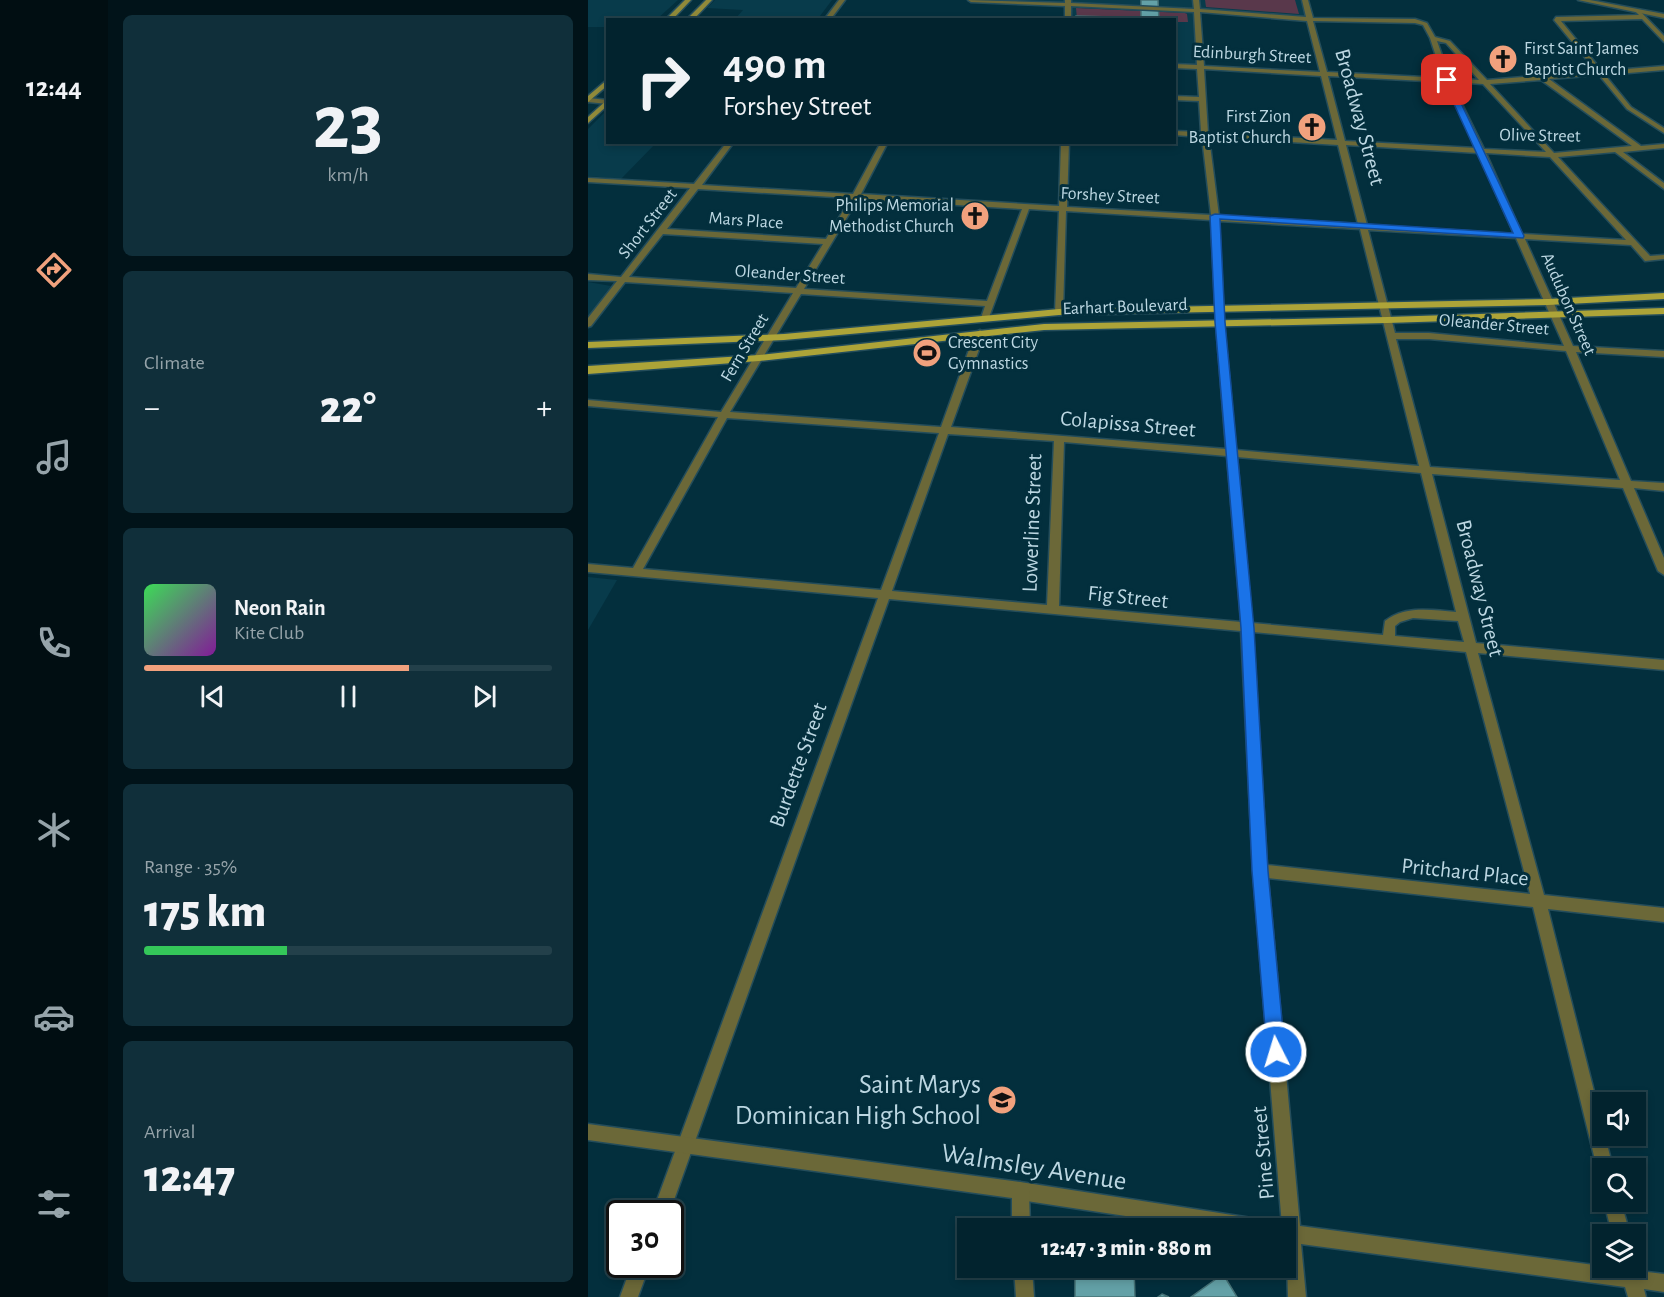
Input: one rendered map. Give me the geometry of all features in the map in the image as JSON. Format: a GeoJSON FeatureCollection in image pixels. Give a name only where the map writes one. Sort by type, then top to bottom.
{"type":"FeatureCollection","features":[{"type":"Feature","properties":{"kind":"main road"},"geometry":{"type":"LineString","coordinates":[[670,18],[688,0]]}},
{"type":"Feature","properties":{"kind":"main road"},"geometry":{"type":"LineString","coordinates":[[691,18],[709,0]]}},
{"type":"Feature","properties":{"kind":"main road"},"geometry":{"type":"LineString","coordinates":[[588,100],[606,83]]}},
{"type":"Feature","properties":{"kind":"main road"},"geometry":{"type":"LineString","coordinates":[[588,121],[606,103]]}},
{"type":"Feature","properties":{"kind":"main road","name":"Earhart Boulevard"},"geometry":{"type":"LineString","coordinates":[[588,345],[771,338],[1059,312],[1548,302],[1664,296]]}},
{"type":"Feature","properties":{"kind":"main road","name":"Earhart Boulevard"},"geometry":{"type":"LineString","coordinates":[[588,369],[759,358],[1044,327],[1387,320],[1664,310]]}},
{"type":"Feature","properties":{"kind":"main road"},"geometry":{"type":"LineString","coordinates":[[588,369],[647,359],[656,353],[656,349],[651,346],[636,344]]}},
{"type":"Feature","properties":{"kind":"street"},"geometry":{"type":"LineString","coordinates":[[828,18],[842,0]]}},
{"type":"Feature","properties":{"kind":"street"},"geometry":{"type":"LineString","coordinates":[[971,0],[1197,5],[1310,19]]}},
{"type":"Feature","properties":{"kind":"street","name":"Broadway Street"},"geometry":{"type":"LineString","coordinates":[[1305,0],[1471,648],[1539,902],[1603,1158]]}},
{"type":"Feature","properties":{"kind":"street"},"geometry":{"type":"LineString","coordinates":[[1581,0],[1640,14],[1664,40]]}},
{"type":"Feature","properties":{"kind":"street"},"geometry":{"type":"LineString","coordinates":[[1617,0],[1664,9]]}},
{"type":"Feature","properties":{"kind":"street"},"geometry":{"type":"LineString","coordinates":[[1068,2],[1068,18]]}},
{"type":"Feature","properties":{"kind":"street","name":"Pine Street"},"geometry":{"type":"LineString","coordinates":[[1197,5],[1205,135],[1215,216],[1220,322],[1247,628],[1260,871],[1287,1218]]}},
{"type":"Feature","properties":{"kind":"street"},"geometry":{"type":"LineString","coordinates":[[1664,16],[1640,14],[1556,19],[1629,108],[1664,131]]}},
{"type":"Feature","properties":{"kind":"street","name":"Audubon Street"},"geometry":{"type":"LineString","coordinates":[[1310,19],[1425,24],[1433,38],[1447,80],[1570,349],[1625,484],[1664,571]]}},
{"type":"Feature","properties":{"kind":"street"},"geometry":{"type":"LineString","coordinates":[[1433,38],[1448,42],[1554,155],[1631,243],[1648,259],[1664,257]]}},
{"type":"Feature","properties":{"kind":"street","name":"Edinburgh Street"},"geometry":{"type":"LineString","coordinates":[[1176,66],[1486,82],[1664,68]]}},
{"type":"Feature","properties":{"kind":"street"},"geometry":{"type":"LineString","coordinates":[[1543,78],[1639,148]]}},
{"type":"Feature","properties":{"kind":"street"},"geometry":{"type":"LineString","coordinates":[[1176,98],[1204,99]]}},
{"type":"Feature","properties":{"kind":"street"},"geometry":{"type":"LineString","coordinates":[[588,100],[606,102]]}},
{"type":"Feature","properties":{"kind":"street","name":"Olive Street"},"geometry":{"type":"LineString","coordinates":[[1176,133],[1554,155],[1664,146]]}},
{"type":"Feature","properties":{"kind":"street","name":"Short Street"},"geometry":{"type":"LineString","coordinates":[[588,324],[729,144]]}},
{"type":"Feature","properties":{"kind":"street","name":"Fern Street"},"geometry":{"type":"LineString","coordinates":[[636,572],[724,416],[829,242],[884,144]]}},
{"type":"Feature","properties":{"kind":"street"},"geometry":{"type":"LineString","coordinates":[[1059,312],[1065,144]]}},
{"type":"Feature","properties":{"kind":"street"},"geometry":{"type":"LineString","coordinates":[[1617,150],[1664,187]]}},
{"type":"Feature","properties":{"kind":"street","name":"Forshey Street"},"geometry":{"type":"LineString","coordinates":[[588,180],[1026,207],[1215,216],[1631,243]]}},
{"type":"Feature","properties":{"kind":"street"},"geometry":{"type":"LineString","coordinates":[[985,318],[1026,207]]}},
{"type":"Feature","properties":{"kind":"street","name":"Mars Place"},"geometry":{"type":"LineString","coordinates":[[661,231],[829,242]]}},
{"type":"Feature","properties":{"kind":"street","name":"Oleander Street"},"geometry":{"type":"LineString","coordinates":[[588,277],[990,304]]}},
{"type":"Feature","properties":{"kind":"street","name":"Burdette Street"},"geometry":{"type":"LineString","coordinates":[[665,1200],[980,333]]}},
{"type":"Feature","properties":{"kind":"street","name":"Oleander Street"},"geometry":{"type":"LineString","coordinates":[[1392,336],[1449,337],[1570,349],[1664,354]]}},
{"type":"Feature","properties":{"kind":"street","name":"Colapissa Street"},"geometry":{"type":"LineString","coordinates":[[588,403],[724,416],[1059,438],[1425,470],[1664,487]]}},
{"type":"Feature","properties":{"kind":"street","name":"Lowerline Street"},"geometry":{"type":"LineString","coordinates":[[1053,609],[1059,438]]}},
{"type":"Feature","properties":{"kind":"street","name":"Fig Street"},"geometry":{"type":"LineString","coordinates":[[588,568],[1664,665]]}},
{"type":"Feature","properties":{"kind":"street"},"geometry":{"type":"LineString","coordinates":[[1389,641],[1389,624],[1394,619],[1408,614],[1463,617]]}},
{"type":"Feature","properties":{"kind":"street","name":"Pritchard Place"},"geometry":{"type":"LineString","coordinates":[[1260,871],[1664,915]]}},
{"type":"Feature","properties":{"kind":"street","name":"Walmsley Avenue"},"geometry":{"type":"LineString","coordinates":[[588,1132],[1020,1191],[1194,1218]]}},
{"type":"Feature","properties":{"kind":"street"},"geometry":{"type":"LineString","coordinates":[[1020,1191],[1021,1218]]}},
{"type":"Feature","properties":{"kind":"street"},"geometry":{"type":"LineString","coordinates":[[1296,1234],[1592,1268]]}},
{"type":"Feature","properties":{"kind":"street"},"geometry":{"type":"LineString","coordinates":[[1646,1277],[1664,1282]]}},
{"type":"Feature","properties":{"kind":"street"},"geometry":{"type":"LineString","coordinates":[[629,1297],[636,1278]]}},
{"type":"Feature","properties":{"kind":"street"},"geometry":{"type":"LineString","coordinates":[[1024,1278],[1025,1297]]}},
{"type":"Feature","properties":{"kind":"street","name":"Pine Street"},"geometry":{"type":"LineString","coordinates":[[1294,1278],[1297,1297]]}},
{"type":"Feature","properties":{"kind":"street"},"geometry":{"type":"LineString","coordinates":[[1632,1278],[1637,1297]]}},
{"type":"Feature","properties":{"kind":"shaded area"},"geometry":{"type":"Polygon","coordinates":[[[588,0],[678,0],[658,18],[606,18],[606,27],[588,27],[588,0]]]}},
{"type":"Feature","properties":{"kind":"shaded area"},"geometry":{"type":"Polygon","coordinates":[[[715,0],[832,0],[818,18],[736,18],[743,10],[707,8],[715,0]]]}},
{"type":"Feature","properties":{"kind":"shaded area"},"geometry":{"type":"Polygon","coordinates":[[[970,0],[1305,0],[1310,19],[1198,11],[1201,67],[1176,66],[1176,18],[1068,18],[1068,5],[970,0]]]}},
{"type":"Feature","properties":{"kind":"shaded area"},"geometry":{"type":"Polygon","coordinates":[[[1205,0],[1295,0],[1299,14],[1206,7],[1205,0]]]}},
{"type":"Feature","properties":{"kind":"shaded area"},"geometry":{"type":"Polygon","coordinates":[[[1076,8],[1185,13],[1188,22],[1176,22],[1176,18],[1077,18],[1076,8]]]}},
{"type":"Feature","properties":{"kind":"shaded area"},"geometry":{"type":"Polygon","coordinates":[[[606,111],[606,144],[655,144],[621,179],[588,176],[588,129],[606,111]]]}},
{"type":"Feature","properties":{"kind":"shaded area"},"geometry":{"type":"Polygon","coordinates":[[[588,282],[611,286],[588,316],[588,282]]]}},
{"type":"Feature","properties":{"kind":"shaded area"},"geometry":{"type":"Polygon","coordinates":[[[588,577],[617,580],[588,630],[588,577]]]}},
{"type":"Feature","properties":{"kind":"building"},"geometry":{"type":"Polygon","coordinates":[[[1141,0],[1158,0],[1159,18],[1141,18],[1141,0]]]}},
{"type":"Feature","properties":{"kind":"building"},"geometry":{"type":"Polygon","coordinates":[[[1076,16],[1112,18],[1076,18],[1076,16]]]}},
{"type":"Feature","properties":{"kind":"building"},"geometry":{"type":"Polygon","coordinates":[[[1075,1278],[1134,1278],[1135,1297],[1075,1297],[1075,1278]]]}},
{"type":"Feature","properties":{"kind":"building"},"geometry":{"type":"Polygon","coordinates":[[[1217,1278],[1225,1278],[1237,1297],[1191,1297],[1217,1278]]]}},
{"type":"Feature","properties":{"kind":"place","name":"First Saint James Baptist Church"},"geometry":{"type":"Point","coordinates":[1503,59]}},
{"type":"Feature","properties":{"kind":"place","name":"First Zion Baptist Church"},"geometry":{"type":"Point","coordinates":[1312,127]}},
{"type":"Feature","properties":{"kind":"place","name":"Philips Memorial Methodist Church"},"geometry":{"type":"Point","coordinates":[975,216]}},
{"type":"Feature","properties":{"kind":"place","name":"Crescent City Gymnastics"},"geometry":{"type":"Point","coordinates":[927,353]}},
{"type":"Feature","properties":{"kind":"place","name":"Saint Marys Dominican High School"},"geometry":{"type":"Point","coordinates":[1002,1100]}},
{"type":"Feature","properties":{"kind":"route"},"geometry":{"type":"LineString","coordinates":[[1276,1052],[1260,871],[1247,628],[1220,322],[1215,216],[1520,236],[1447,80]]}}]}
